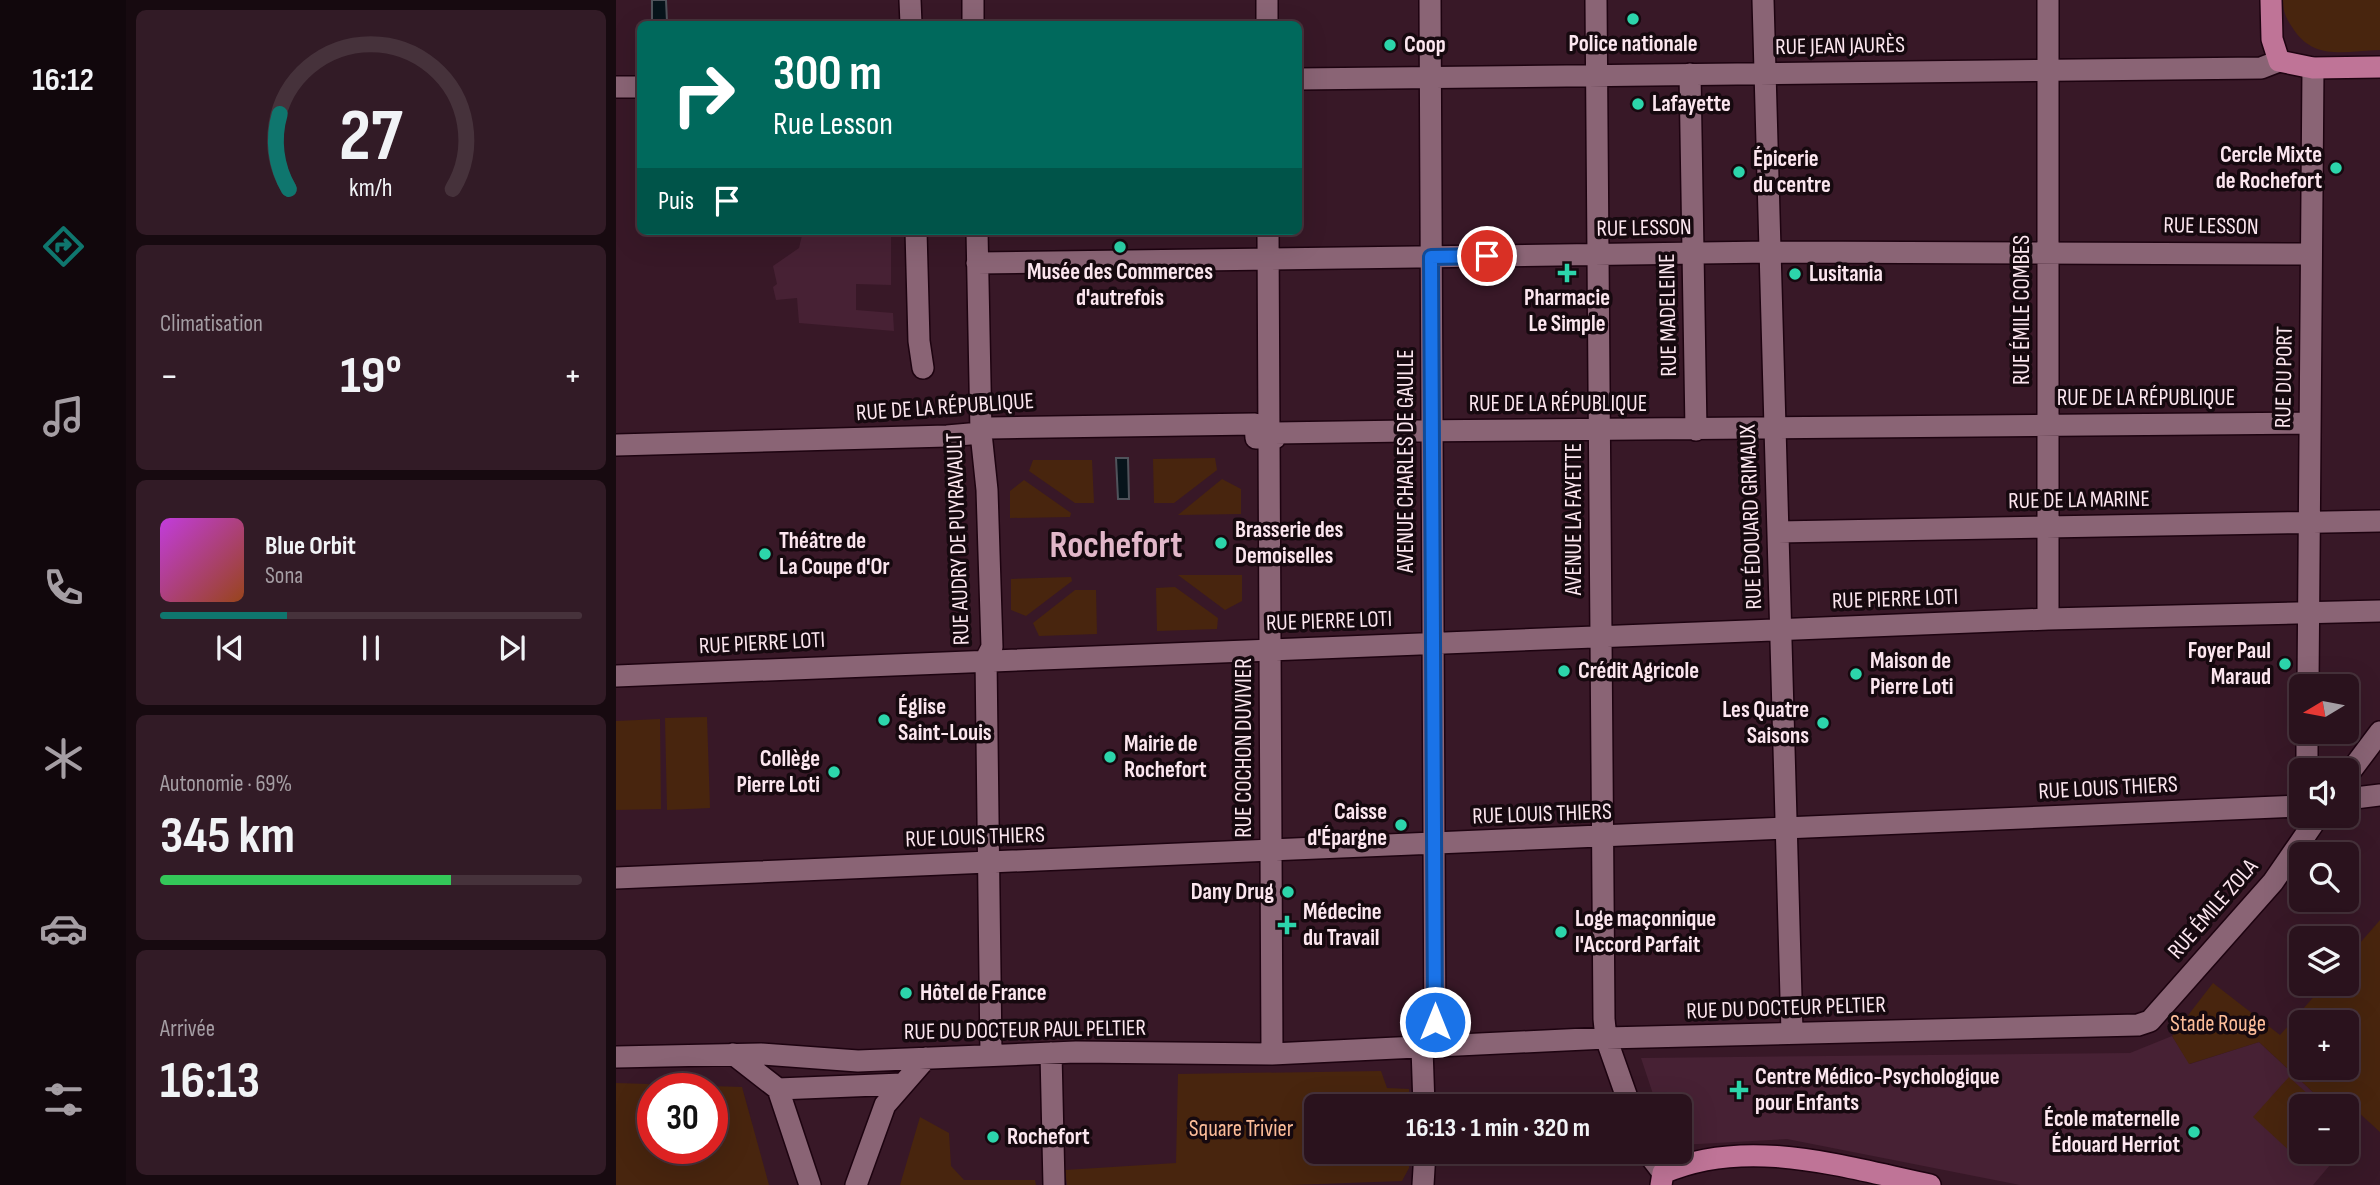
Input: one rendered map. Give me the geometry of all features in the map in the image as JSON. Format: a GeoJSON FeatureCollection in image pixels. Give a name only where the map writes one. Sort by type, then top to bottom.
{"type":"FeatureCollection","features":[{"type":"Feature","properties":{"kind":"main road"},"geometry":{"type":"LineString","coordinates":[[2271,0],[2272,40],[2279,61]]}},
{"type":"Feature","properties":{"kind":"main road","name":"RUE JEAN JAURÈS"},"geometry":{"type":"LineString","coordinates":[[2279,61],[2314,68],[2380,67]]}},
{"type":"Feature","properties":{"kind":"main road"},"geometry":{"type":"LineString","coordinates":[[1662,1179],[1697,1161],[1779,1155],[1930,1185]]}},
{"type":"Feature","properties":{"kind":"street"},"geometry":{"type":"LineString","coordinates":[[910,0],[911,21]]}},
{"type":"Feature","properties":{"kind":"street"},"geometry":{"type":"LineString","coordinates":[[972,0],[973,21]]}},
{"type":"Feature","properties":{"kind":"street"},"geometry":{"type":"LineString","coordinates":[[1267,0],[1267,21]]}},
{"type":"Feature","properties":{"kind":"street","name":"AVENUE CHARLES DE GAULLE"},"geometry":{"type":"LineString","coordinates":[[1425,1094],[1429,1047],[1434,844],[1430,0]]}},
{"type":"Feature","properties":{"kind":"street","name":"AVENUE LA FAYETTE"},"geometry":{"type":"LineString","coordinates":[[1596,0],[1606,1038],[1626,1094]]}},
{"type":"Feature","properties":{"kind":"street","name":"RUE ÉDOUARD GRIMAUX"},"geometry":{"type":"LineString","coordinates":[[1763,0],[1792,1033]]}},
{"type":"Feature","properties":{"kind":"street","name":"RUE ÉMILE COMBES"},"geometry":{"type":"LineString","coordinates":[[2048,0],[2048,619]]}},
{"type":"Feature","properties":{"kind":"street","name":"RUE JEAN JAURÈS"},"geometry":{"type":"LineString","coordinates":[[1302,79],[2261,68],[2279,61]]}},
{"type":"Feature","properties":{"kind":"street","name":"RUE DU PORT"},"geometry":{"type":"LineString","coordinates":[[2308,674],[2314,68]]}},
{"type":"Feature","properties":{"kind":"street","name":"RUE MADELEINE"},"geometry":{"type":"LineString","coordinates":[[1690,74],[1696,429]]}},
{"type":"Feature","properties":{"kind":"street"},"geometry":{"type":"LineString","coordinates":[[616,87],[637,87]]}},
{"type":"Feature","properties":{"kind":"street"},"geometry":{"type":"LineString","coordinates":[[916,235],[919,341],[923,368]]}},
{"type":"Feature","properties":{"kind":"street","name":"RUE AUDRY DE PUYRAVAULT"},"geometry":{"type":"LineString","coordinates":[[977,235],[981,433],[987,490],[992,648],[986,659],[991,1054]]}},
{"type":"Feature","properties":{"kind":"street","name":"RUE COCHON DUVIVIER"},"geometry":{"type":"LineString","coordinates":[[1268,235],[1272,1054]]}},
{"type":"Feature","properties":{"kind":"street","name":"RUE LESSON"},"geometry":{"type":"LineString","coordinates":[[977,263],[1770,252],[2311,254]]}},
{"type":"Feature","properties":{"kind":"street","name":"RUE DE LA RÉPUBLIQUE"},"geometry":{"type":"LineString","coordinates":[[616,444],[947,436],[981,433],[989,428],[1255,424],[1256,438],[1275,438],[1275,433],[2309,423]]}},
{"type":"Feature","properties":{"kind":"street","name":"RUE DE LA MARINE"},"geometry":{"type":"LineString","coordinates":[[1778,532],[2380,521]]}},
{"type":"Feature","properties":{"kind":"street","name":"RUE PIERRE LOTI"},"geometry":{"type":"LineString","coordinates":[[616,676],[986,659],[1601,639],[2048,619],[2380,611]]}},
{"type":"Feature","properties":{"kind":"street"},"geometry":{"type":"LineString","coordinates":[[2359,760],[2380,732]]}},
{"type":"Feature","properties":{"kind":"street"},"geometry":{"type":"LineString","coordinates":[[2359,798],[2380,795]]}},
{"type":"Feature","properties":{"kind":"street","name":"RUE LOUIS THIERS"},"geometry":{"type":"LineString","coordinates":[[616,877],[1603,838],[2289,807]]}},
{"type":"Feature","properties":{"kind":"street","name":"RUE ÉMILE ZOLA"},"geometry":{"type":"LineString","coordinates":[[2138,1025],[2150,1021],[2273,881],[2310,828]]}},
{"type":"Feature","properties":{"kind":"street","name":"RUE DU DOCTEUR PELTIER"},"geometry":{"type":"LineString","coordinates":[[1429,1047],[1606,1038],[2138,1025]]}},
{"type":"Feature","properties":{"kind":"street","name":"RUE DU DOCTEUR PAUL PELTIER"},"geometry":{"type":"LineString","coordinates":[[616,1057],[733,1054],[858,1061],[991,1054],[1272,1054],[1429,1047]]}},
{"type":"Feature","properties":{"kind":"street"},"geometry":{"type":"LineString","coordinates":[[1051,1053],[1054,1185]]}},
{"type":"Feature","properties":{"kind":"street"},"geometry":{"type":"LineString","coordinates":[[733,1054],[778,1089],[810,1185]]}},
{"type":"Feature","properties":{"kind":"street"},"geometry":{"type":"LineString","coordinates":[[856,1185],[885,1105],[926,1058]]}},
{"type":"Feature","properties":{"kind":"street"},"geometry":{"type":"LineString","coordinates":[[778,1089],[813,1070],[858,1061],[885,1105]]}},
{"type":"Feature","properties":{"kind":"street"},"geometry":{"type":"LineString","coordinates":[[778,1089],[902,1084]]}},
{"type":"Feature","properties":{"kind":"street"},"geometry":{"type":"LineString","coordinates":[[1423,1185],[1424,1164]]}},
{"type":"Feature","properties":{"kind":"shaded area"},"geometry":{"type":"Polygon","coordinates":[[[652,0],[666,0],[667,21],[652,21],[652,0]]]}},
{"type":"Feature","properties":{"kind":"shaded area"},"geometry":{"type":"Polygon","coordinates":[[[802,235],[891,236],[891,285],[856,284],[856,310],[893,313],[894,331],[799,323],[797,298],[776,300],[773,287],[777,284],[773,266],[799,248],[802,235]]]}},
{"type":"Feature","properties":{"kind":"shaded area"},"geometry":{"type":"Polygon","coordinates":[[[1116,458],[1128,458],[1129,499],[1118,499],[1116,458]]]}},
{"type":"Feature","properties":{"kind":"shaded area"},"geometry":{"type":"Polygon","coordinates":[[[2172,1036],[2190,1064],[2259,1042],[2289,1070],[2289,1080],[2300,1080],[2315,1094],[2289,1094],[2289,1164],[2331,1164],[2313,1185],[2020,1185],[1787,1139],[1692,1144],[1692,1094],[1653,1094],[1641,1058],[2130,1053],[2172,1036]]]}},
{"type":"Feature","properties":{"kind":"green space"},"geometry":{"type":"Polygon","coordinates":[[[2283,0],[2380,0],[2380,50],[2332,52],[2312,46],[2302,40],[2289,23],[2283,0]]]}},
{"type":"Feature","properties":{"kind":"green space"},"geometry":{"type":"Polygon","coordinates":[[[1215,458],[1217,470],[1174,503],[1154,503],[1153,459],[1215,458]]]}},
{"type":"Feature","properties":{"kind":"green space"},"geometry":{"type":"Polygon","coordinates":[[[1033,460],[1092,460],[1094,503],[1075,503],[1029,471],[1033,460]]]}},
{"type":"Feature","properties":{"kind":"green space"},"geometry":{"type":"Polygon","coordinates":[[[1222,479],[1241,489],[1241,514],[1178,515],[1222,479]]]}},
{"type":"Feature","properties":{"kind":"green space"},"geometry":{"type":"Polygon","coordinates":[[[1024,480],[1071,513],[1070,517],[1010,518],[1010,491],[1024,480]]]}},
{"type":"Feature","properties":{"kind":"green space"},"geometry":{"type":"Polygon","coordinates":[[[1178,575],[1242,575],[1242,601],[1225,610],[1178,575]]]}},
{"type":"Feature","properties":{"kind":"green space"},"geometry":{"type":"Polygon","coordinates":[[[1071,577],[1072,581],[1026,616],[1011,610],[1011,579],[1071,577]]]}},
{"type":"Feature","properties":{"kind":"green space"},"geometry":{"type":"Polygon","coordinates":[[[1175,587],[1218,618],[1217,629],[1157,631],[1156,588],[1175,587]]]}},
{"type":"Feature","properties":{"kind":"green space"},"geometry":{"type":"Polygon","coordinates":[[[1075,590],[1096,590],[1097,634],[1039,636],[1033,623],[1075,590]]]}},
{"type":"Feature","properties":{"kind":"green space"},"geometry":{"type":"Polygon","coordinates":[[[707,717],[710,808],[667,810],[665,718],[707,717]]]}},
{"type":"Feature","properties":{"kind":"green space"},"geometry":{"type":"Polygon","coordinates":[[[660,719],[661,809],[616,810],[616,721],[660,719]]]}},
{"type":"Feature","properties":{"kind":"green space","name":"Stade Rouge"},"geometry":{"type":"Polygon","coordinates":[[[2380,920],[2380,1132],[2359,1113],[2359,1094],[2315,1094],[2300,1080],[2359,1080],[2359,1010],[2302,1010],[2314,996],[2359,996],[2359,944],[2380,920]]]}},
{"type":"Feature","properties":{"kind":"green space","name":"Stade Rouge"},"geometry":{"type":"Polygon","coordinates":[[[2213,983],[2280,1035],[2289,1025],[2289,1070],[2259,1042],[2189,1064],[2172,1036],[2213,983]]]}},
{"type":"Feature","properties":{"kind":"green space","name":"Square Trivier"},"geometry":{"type":"Polygon","coordinates":[[[1381,1071],[1387,1088],[1409,1089],[1409,1094],[1304,1094],[1304,1164],[1409,1164],[1409,1168],[1402,1181],[1292,1185],[1067,1185],[1065,1170],[1176,1163],[1178,1074],[1381,1071]]]}},
{"type":"Feature","properties":{"kind":"green space"},"geometry":{"type":"Polygon","coordinates":[[[2289,1077],[2289,1080],[2308,1094],[2289,1094],[2289,1150],[2253,1117],[2289,1077]]]}},
{"type":"Feature","properties":{"kind":"green space"},"geometry":{"type":"Polygon","coordinates":[[[616,1083],[637,1084],[637,1164],[728,1164],[728,1087],[742,1087],[769,1185],[616,1185],[616,1083]]]}},
{"type":"Feature","properties":{"kind":"green space"},"geometry":{"type":"Polygon","coordinates":[[[920,1117],[949,1133],[951,1166],[964,1180],[1035,1180],[1036,1185],[900,1185],[920,1117]]]}},
{"type":"Feature","properties":{"kind":"place","name":"Police nationale"},"geometry":{"type":"Point","coordinates":[1633,19]}},
{"type":"Feature","properties":{"kind":"place","name":"Coop"},"geometry":{"type":"Point","coordinates":[1390,45]}},
{"type":"Feature","properties":{"kind":"place","name":"Lafayette"},"geometry":{"type":"Point","coordinates":[1638,104]}},
{"type":"Feature","properties":{"kind":"place","name":"Cercle Mixte de Rochefort"},"geometry":{"type":"Point","coordinates":[2336,168]}},
{"type":"Feature","properties":{"kind":"place","name":"Épicerie du centre"},"geometry":{"type":"Point","coordinates":[1739,172]}},
{"type":"Feature","properties":{"kind":"place","name":"Musée des Commerces d'autrefois"},"geometry":{"type":"Point","coordinates":[1120,247]}},
{"type":"Feature","properties":{"kind":"place","name":"Pharmacie Le Simple"},"geometry":{"type":"Point","coordinates":[1567,273]}},
{"type":"Feature","properties":{"kind":"place","name":"Lusitania"},"geometry":{"type":"Point","coordinates":[1795,274]}},
{"type":"Feature","properties":{"kind":"place","name":"Brasserie des Demoiselles"},"geometry":{"type":"Point","coordinates":[1221,543]}},
{"type":"Feature","properties":{"kind":"place","name":"Théâtre de La Coupe d'Or"},"geometry":{"type":"Point","coordinates":[765,554]}},
{"type":"Feature","properties":{"kind":"place","name":"Foyer Paul Maraud"},"geometry":{"type":"Point","coordinates":[2285,664]}},
{"type":"Feature","properties":{"kind":"place","name":"Crédit Agricole"},"geometry":{"type":"Point","coordinates":[1564,671]}},
{"type":"Feature","properties":{"kind":"place","name":"Maison de Pierre Loti"},"geometry":{"type":"Point","coordinates":[1856,674]}},
{"type":"Feature","properties":{"kind":"place","name":"Église Saint-Louis"},"geometry":{"type":"Point","coordinates":[884,720]}},
{"type":"Feature","properties":{"kind":"place","name":"Les Quatre Saisons"},"geometry":{"type":"Point","coordinates":[1823,723]}},
{"type":"Feature","properties":{"kind":"place","name":"Mairie de Rochefort"},"geometry":{"type":"Point","coordinates":[1110,757]}},
{"type":"Feature","properties":{"kind":"place","name":"Collège Pierre Loti"},"geometry":{"type":"Point","coordinates":[834,772]}},
{"type":"Feature","properties":{"kind":"place","name":"Caisse d'Épargne"},"geometry":{"type":"Point","coordinates":[1401,825]}},
{"type":"Feature","properties":{"kind":"place","name":"Dany Drug"},"geometry":{"type":"Point","coordinates":[1288,892]}},
{"type":"Feature","properties":{"kind":"place","name":"Médecine du Travail"},"geometry":{"type":"Point","coordinates":[1287,925]}},
{"type":"Feature","properties":{"kind":"place","name":"Loge maçonnique l'Accord Parfait"},"geometry":{"type":"Point","coordinates":[1561,932]}},
{"type":"Feature","properties":{"kind":"place","name":"Hôtel de France"},"geometry":{"type":"Point","coordinates":[906,993]}},
{"type":"Feature","properties":{"kind":"place","name":"Centre Médico-Psychologique pour Enfants"},"geometry":{"type":"Point","coordinates":[1739,1090]}},
{"type":"Feature","properties":{"kind":"place","name":"École maternelle Édouard Herriot"},"geometry":{"type":"Point","coordinates":[2194,1132]}},
{"type":"Feature","properties":{"kind":"place","name":"Rochefort"},"geometry":{"type":"Point","coordinates":[993,1137]}},
{"type":"Feature","properties":{"kind":"district","name":"Rochefort"},"geometry":{"type":"Point","coordinates":[1116,546]}},
{"type":"Feature","properties":{"kind":"route"},"geometry":{"type":"LineString","coordinates":[[1435,1022],[1431,257],[1487,256]]}}]}
